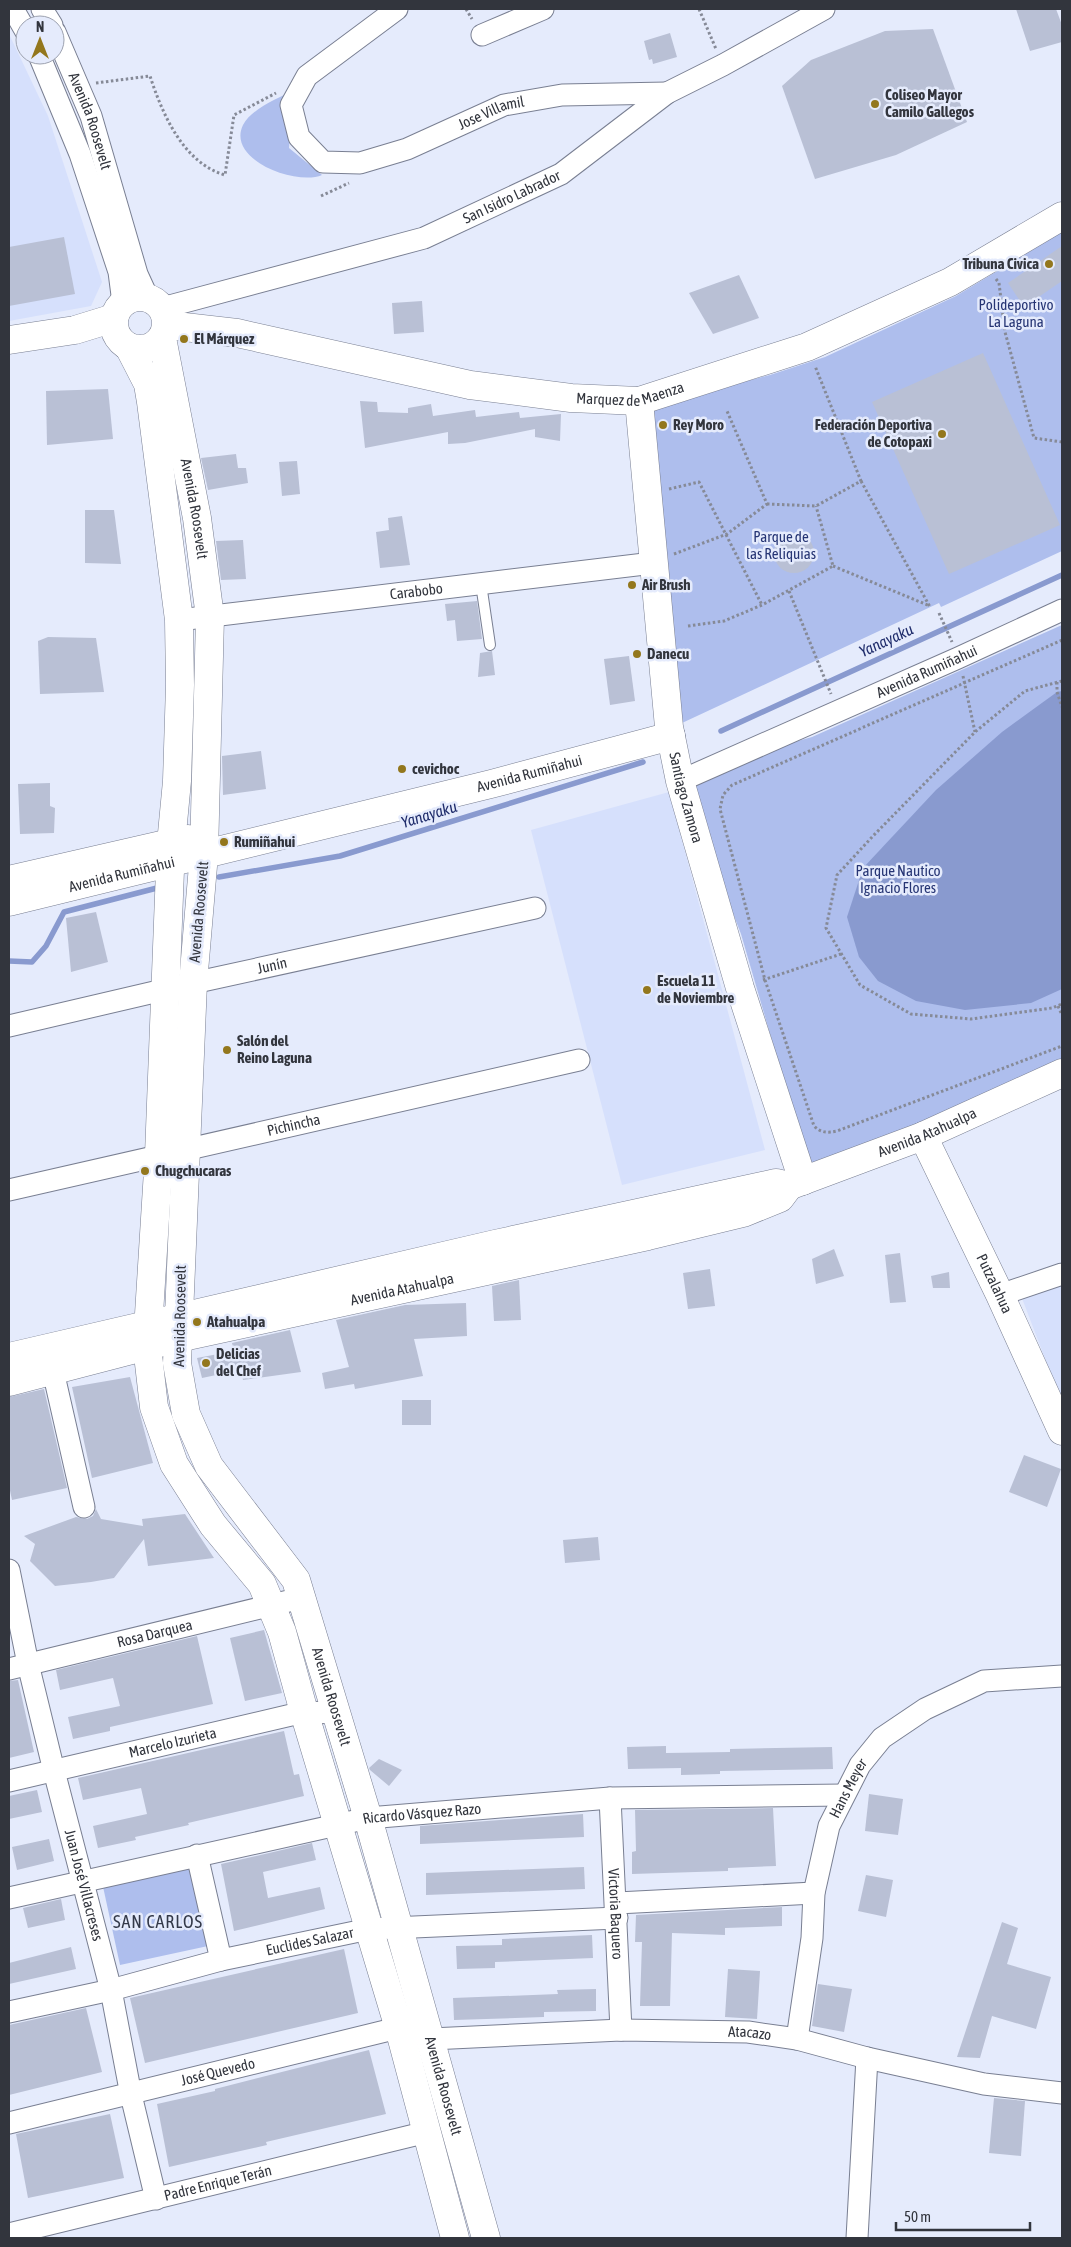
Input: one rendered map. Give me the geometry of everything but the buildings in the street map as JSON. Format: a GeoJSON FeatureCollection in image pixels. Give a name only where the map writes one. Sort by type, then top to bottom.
{"type":"FeatureCollection","features":[{"type":"Feature","properties":{"kind":"street"},"geometry":{"type":"LineString","coordinates":[[307,76],[397,9]]}},
{"type":"Feature","properties":{"kind":"street"},"geometry":{"type":"LineString","coordinates":[[482,35],[543,9]]}},
{"type":"Feature","properties":{"kind":"street","name":"San Isidro Labrador"},"geometry":{"type":"LineString","coordinates":[[140,321],[424,238],[561,174],[667,93],[723,65],[824,9]]}},
{"type":"Feature","properties":{"kind":"street","name":"Avenida Roosevelt"},"geometry":{"type":"LineString","coordinates":[[65,57],[91,116],[137,274],[140,321],[179,620],[177,781],[171,854],[167,989],[148,1335],[154,1406],[174,1464],[213,1526],[262,1584],[282,1632],[304,1712],[399,2028],[455,2238]]}},
{"type":"Feature","properties":{"kind":"street","name":"Avenida Roosevelt"},"geometry":{"type":"LineString","coordinates":[[43,65],[80,154],[119,272],[140,321],[197,518],[210,617],[204,845],[193,982],[178,1327],[177,1363],[186,1414],[209,1466],[296,1580],[368,1818],[486,2238]]}},
{"type":"Feature","properties":{"kind":"street","name":"Jose Villamil"},"geometry":{"type":"LineString","coordinates":[[307,76],[291,105],[299,137],[322,162],[360,163],[407,150],[504,105],[562,94],[667,93]]}},
{"type":"Feature","properties":{"kind":"street","name":"Marquez de Maenza"},"geometry":{"type":"LineString","coordinates":[[9,340],[140,321],[237,333],[470,385],[571,398],[639,401],[807,347],[950,282],[1062,216]]}},
{"type":"Feature","properties":{"kind":"street","name":"Santiago Zamora"},"geometry":{"type":"LineString","coordinates":[[639,401],[663,559],[670,734],[679,778],[753,984],[796,1183]]}},
{"type":"Feature","properties":{"kind":"street","name":"Carabobo"},"geometry":{"type":"LineString","coordinates":[[179,620],[451,594],[482,584],[663,559]]}},
{"type":"Feature","properties":{"kind":"street","name":"Avenida Rumiñahui"},"geometry":{"type":"LineString","coordinates":[[679,778],[955,650],[1062,610]]}},
{"type":"Feature","properties":{"kind":"street","name":"Avenida Rumiñahui"},"geometry":{"type":"LineString","coordinates":[[13,890],[670,734]]}},
{"type":"Feature","properties":{"kind":"street"},"geometry":{"type":"LineString","coordinates":[[169,910],[200,908]]}},
{"type":"Feature","properties":{"kind":"street","name":"Junín"},"geometry":{"type":"LineString","coordinates":[[9,1026],[193,982],[535,908]]}},
{"type":"Feature","properties":{"kind":"street","name":"Pichincha"},"geometry":{"type":"LineString","coordinates":[[9,1190],[579,1060]]}},
{"type":"Feature","properties":{"kind":"street","name":"Avenida Atahualpa"},"geometry":{"type":"LineString","coordinates":[[9,1382],[53,1371],[148,1335],[178,1327],[638,1212],[768,1185],[796,1183],[923,1136],[1062,1073]]}},
{"type":"Feature","properties":{"kind":"street","name":"Putzalahua"},"geometry":{"type":"LineString","coordinates":[[923,1136],[1000,1295],[1062,1431]]}},
{"type":"Feature","properties":{"kind":"street"},"geometry":{"type":"LineString","coordinates":[[1000,1295],[1062,1274]]}},
{"type":"Feature","properties":{"kind":"street","name":"Avenida Atahualpa"},"geometry":{"type":"LineString","coordinates":[[9,1357],[148,1335]]}},
{"type":"Feature","properties":{"kind":"street"},"geometry":{"type":"LineString","coordinates":[[53,1371],[84,1507]]}},
{"type":"Feature","properties":{"kind":"street","name":"Juan José Villacreses"},"geometry":{"type":"LineString","coordinates":[[9,1570],[18,1666],[54,1771],[81,1881],[111,1990],[131,2095],[156,2200]]}},
{"type":"Feature","properties":{"kind":"street","name":"Rosa Darquea"},"geometry":{"type":"LineString","coordinates":[[18,1666],[301,1598]]}},
{"type":"Feature","properties":{"kind":"street","name":"Hans Meyer"},"geometry":{"type":"LineString","coordinates":[[798,2039],[812,1938],[814,1893],[829,1826],[860,1765],[882,1738],[925,1709],[984,1681],[1062,1676]]}},
{"type":"Feature","properties":{"kind":"street","name":"Marcelo Izurieta"},"geometry":{"type":"LineString","coordinates":[[9,1781],[304,1712],[336,1714]]}},
{"type":"Feature","properties":{"kind":"street","name":"Ricardo Vásquez Razo"},"geometry":{"type":"LineString","coordinates":[[9,1898],[368,1818],[610,1798],[844,1795]]}},
{"type":"Feature","properties":{"kind":"street","name":"Victoria Baquero"},"geometry":{"type":"LineString","coordinates":[[610,1798],[617,1910],[621,2030]]}},
{"type":"Feature","properties":{"kind":"street"},"geometry":{"type":"LineString","coordinates":[[198,1855],[221,1960]]}},
{"type":"Feature","properties":{"kind":"street","name":"Euclides Salazar"},"geometry":{"type":"LineString","coordinates":[[9,2012],[111,1990],[221,1960],[369,1929],[814,1893]]}},
{"type":"Feature","properties":{"kind":"street","name":"José Quevedo"},"geometry":{"type":"LineString","coordinates":[[9,2123],[131,2095],[399,2028],[429,2030]]}},
{"type":"Feature","properties":{"kind":"street","name":"Atacazo"},"geometry":{"type":"LineString","coordinates":[[429,2030],[748,2032],[798,2039],[867,2058],[984,2084],[1062,2093]]}},
{"type":"Feature","properties":{"kind":"street"},"geometry":{"type":"LineString","coordinates":[[857,2238],[867,2058]]}},
{"type":"Feature","properties":{"kind":"street","name":"Padre Enrique Terán"},"geometry":{"type":"LineString","coordinates":[[9,2234],[156,2200],[427,2132]]}},
{"type":"Feature","properties":{"kind":"lane"},"geometry":{"type":"LineString","coordinates":[[482,584],[490,645]]}},
{"type":"Feature","properties":{"kind":"path"},"geometry":{"type":"LineString","coordinates":[[699,9],[723,65]]}},
{"type":"Feature","properties":{"kind":"path"},"geometry":{"type":"LineString","coordinates":[[77,86],[150,76],[174,135],[190,152],[214,172],[225,174],[234,115],[307,76]]}},
{"type":"Feature","properties":{"kind":"path"},"geometry":{"type":"LineString","coordinates":[[321,196],[353,181]]}},
{"type":"Feature","properties":{"kind":"path"},"geometry":{"type":"LineString","coordinates":[[987,260],[999,283],[1004,332],[1034,438],[1062,442]]}},
{"type":"Feature","properties":{"kind":"path"},"geometry":{"type":"LineString","coordinates":[[807,347],[861,480],[930,606],[833,566]]}},
{"type":"Feature","properties":{"kind":"path"},"geometry":{"type":"LineString","coordinates":[[727,412],[767,504]]}},
{"type":"Feature","properties":{"kind":"path"},"geometry":{"type":"LineString","coordinates":[[663,559],[727,534],[767,504],[816,506],[861,480]]}},
{"type":"Feature","properties":{"kind":"path"},"geometry":{"type":"LineString","coordinates":[[665,490],[700,482],[762,605]]}},
{"type":"Feature","properties":{"kind":"path"},"geometry":{"type":"LineString","coordinates":[[816,506],[833,566]]}},
{"type":"Feature","properties":{"kind":"path"},"geometry":{"type":"LineString","coordinates":[[688,626],[724,621],[762,605],[833,566]]}},
{"type":"Feature","properties":{"kind":"path"},"geometry":{"type":"LineString","coordinates":[[789,591],[832,697]]}},
{"type":"Feature","properties":{"kind":"path"},"geometry":{"type":"LineString","coordinates":[[939,613],[955,650],[975,732]]}},
{"type":"Feature","properties":{"kind":"path"},"geometry":{"type":"LineString","coordinates":[[1062,640],[732,785],[723,795],[720,809],[753,984],[814,1126],[824,1132],[837,1131],[1062,1046]]}},
{"type":"Feature","properties":{"kind":"path"},"geometry":{"type":"LineString","coordinates":[[1057,682],[1056,692],[1062,707]]}},
{"type":"Feature","properties":{"kind":"path"},"geometry":{"type":"LineString","coordinates":[[1062,682],[1025,691],[975,732],[837,875],[826,928],[860,985],[911,1014],[971,1019],[1052,1008],[1062,1004]]}},
{"type":"Feature","properties":{"kind":"path"},"geometry":{"type":"LineString","coordinates":[[753,984],[841,954]]}},
{"type":"Feature","properties":{"kind":"path"},"geometry":{"type":"LineString","coordinates":[[1058,1006],[1062,1015]]}},
{"type":"Feature","properties":{"kind":"shaded area"},"geometry":{"type":"Polygon","coordinates":[[[9,34],[15,47],[15,65],[24,65],[48,116],[102,282],[91,306],[9,321],[9,34]]]}},
{"type":"Feature","properties":{"kind":"shaded area","name":"Parque Nautico Ignacio Flores"},"geometry":{"type":"Polygon","coordinates":[[[1062,691],[1062,989],[1031,1003],[965,1010],[916,1001],[878,981],[859,957],[847,917],[863,868],[936,790],[1002,732],[1057,692],[1062,691]]]}},
{"type":"Feature","properties":{"kind":"shaded area","name":"Escuela 11 de Noviembre"},"geometry":{"type":"Polygon","coordinates":[[[669,792],[765,1150],[622,1185],[531,830],[669,792]]]}},
{"type":"Feature","properties":{"kind":"shaded area"},"geometry":{"type":"Polygon","coordinates":[[[1062,1277],[1062,1403],[1020,1293],[1062,1277]]]}},
{"type":"Feature","properties":{"kind":"green space"},"geometry":{"type":"Polygon","coordinates":[[[293,90],[289,148],[322,175],[297,177],[267,167],[254,159],[245,149],[240,138],[243,125],[252,114],[293,90]]]}},
{"type":"Feature","properties":{"kind":"green space"},"geometry":{"type":"Polygon","coordinates":[[[1062,232],[1062,551],[941,607],[939,603],[682,723],[648,407],[770,375],[825,357],[956,296],[1062,232]]]}},
{"type":"Feature","properties":{"kind":"green space","name":"Parque Nautico Ignacio Flores"},"geometry":{"type":"Polygon","coordinates":[[[1062,625],[1062,1063],[809,1168],[741,934],[679,774],[812,737],[1062,625]]]}},
{"type":"Feature","properties":{"kind":"green space"},"geometry":{"type":"Polygon","coordinates":[[[190,1863],[208,1946],[120,1965],[102,1882],[190,1863]]]}},
{"type":"Feature","properties":{"kind":"waterway","name":"Yanayaku"},"geometry":{"type":"LineString","coordinates":[[721,731],[1062,575]]}},
{"type":"Feature","properties":{"kind":"waterway","name":"Yanayaku"},"geometry":{"type":"LineString","coordinates":[[219,877],[340,856],[643,762]]}},
{"type":"Feature","properties":{"kind":"waterway","name":"Yanayaku"},"geometry":{"type":"LineString","coordinates":[[9,961],[32,962],[46,946],[64,912],[157,888]]}},
{"type":"Feature","properties":{"kind":"place","name":"Coliseo Mayor Camilo Gallegos"},"geometry":{"type":"Point","coordinates":[875,104]}},
{"type":"Feature","properties":{"kind":"place","name":"Tribuna Civica"},"geometry":{"type":"Point","coordinates":[1049,264]}},
{"type":"Feature","properties":{"kind":"place","name":"El Márquez"},"geometry":{"type":"Point","coordinates":[184,339]}},
{"type":"Feature","properties":{"kind":"place","name":"Rey Moro"},"geometry":{"type":"Point","coordinates":[663,425]}},
{"type":"Feature","properties":{"kind":"place","name":"Federación Deportiva de Cotopaxi"},"geometry":{"type":"Point","coordinates":[942,434]}},
{"type":"Feature","properties":{"kind":"place","name":"Air Brush"},"geometry":{"type":"Point","coordinates":[632,585]}},
{"type":"Feature","properties":{"kind":"place","name":"Danecu"},"geometry":{"type":"Point","coordinates":[637,654]}},
{"type":"Feature","properties":{"kind":"place","name":"cevichoc"},"geometry":{"type":"Point","coordinates":[402,769]}},
{"type":"Feature","properties":{"kind":"place","name":"Rumiñahui"},"geometry":{"type":"Point","coordinates":[224,842]}},
{"type":"Feature","properties":{"kind":"place","name":"Escuela 11 de Noviembre"},"geometry":{"type":"Point","coordinates":[647,990]}},
{"type":"Feature","properties":{"kind":"place","name":"Salón del Reino Laguna"},"geometry":{"type":"Point","coordinates":[227,1050]}},
{"type":"Feature","properties":{"kind":"place","name":"Chugchucaras"},"geometry":{"type":"Point","coordinates":[145,1171]}},
{"type":"Feature","properties":{"kind":"place","name":"Atahualpa"},"geometry":{"type":"Point","coordinates":[197,1322]}},
{"type":"Feature","properties":{"kind":"place","name":"Delicias del Chef"},"geometry":{"type":"Point","coordinates":[206,1363]}},
{"type":"Feature","properties":{"kind":"district","name":"SAN CARLOS"},"geometry":{"type":"Point","coordinates":[158,1922]}},
{"type":"Feature","properties":{"kind":"park label","name":"Polideportivo La Laguna"},"geometry":{"type":"Point","coordinates":[1016,314]}},
{"type":"Feature","properties":{"kind":"park label","name":"Parque de las Reliquias"},"geometry":{"type":"Point","coordinates":[781,546]}}]}
